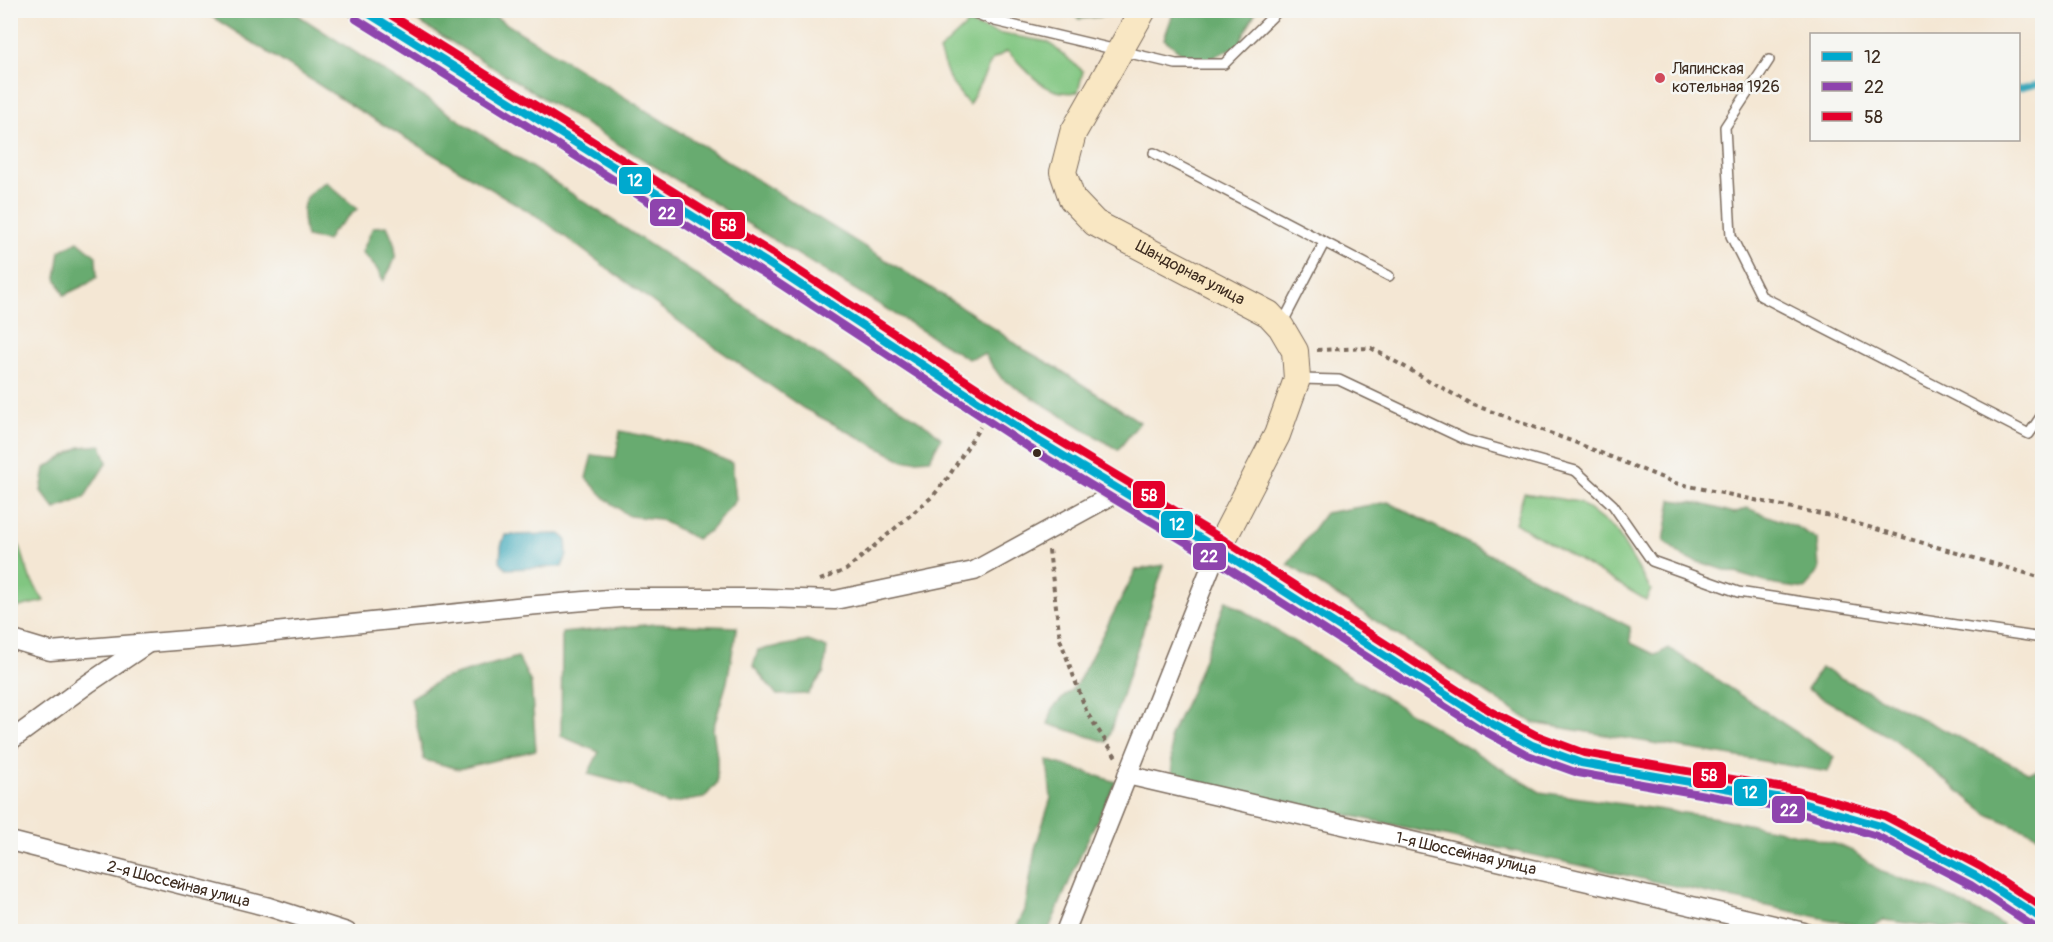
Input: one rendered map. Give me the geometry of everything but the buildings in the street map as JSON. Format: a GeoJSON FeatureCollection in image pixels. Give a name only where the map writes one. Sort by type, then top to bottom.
{"type":"FeatureCollection","features":[{"type":"Feature","properties":{"kind":"main road"},"geometry":{"type":"LineString","coordinates":[[362,10],[766,262],[990,411],[1218,549],[1487,721],[1532,745],[1581,763],[1788,799],[1881,826],[1976,876],[2043,919]]}},
{"type":"Feature","properties":{"kind":"main road","name":"Шандорная улица"},"geometry":{"type":"LineString","coordinates":[[1143,10],[1073,133],[1063,172],[1072,199],[1095,223],[1269,314],[1281,327],[1295,351],[1298,379],[1277,435],[1218,549]]}},
{"type":"Feature","properties":{"kind":"street"},"geometry":{"type":"LineString","coordinates":[[10,639],[50,651],[620,598],[835,600],[974,571],[1120,491]]}},
{"type":"Feature","properties":{"kind":"street"},"geometry":{"type":"LineString","coordinates":[[1065,932],[1218,549]]}},
{"type":"Feature","properties":{"kind":"street"},"geometry":{"type":"LineString","coordinates":[[10,741],[148,643]]}},
{"type":"Feature","properties":{"kind":"street","name":"1-я Шоссейная улица"},"geometry":{"type":"LineString","coordinates":[[1127,775],[1804,932]]}},
{"type":"Feature","properties":{"kind":"street","name":"2-я Шоссейная улица"},"geometry":{"type":"LineString","coordinates":[[10,841],[269,907],[347,932]]}},
{"type":"Feature","properties":{"kind":"lane"},"geometry":{"type":"LineString","coordinates":[[967,10],[995,21],[1176,64],[1224,64],[1276,13]]}},
{"type":"Feature","properties":{"kind":"lane"},"geometry":{"type":"LineString","coordinates":[[1769,60],[1725,127],[1731,236],[1761,296],[2029,434],[2043,415]]}},
{"type":"Feature","properties":{"kind":"lane"},"geometry":{"type":"LineString","coordinates":[[1154,153],[1389,276]]}},
{"type":"Feature","properties":{"kind":"lane"},"geometry":{"type":"LineString","coordinates":[[1281,327],[1324,243]]}},
{"type":"Feature","properties":{"kind":"lane"},"geometry":{"type":"LineString","coordinates":[[1298,379],[1339,380],[1466,440],[1576,471],[1613,505],[1652,561],[1738,592],[2043,638]]}},
{"type":"Feature","properties":{"kind":"path"},"geometry":{"type":"LineString","coordinates":[[1295,351],[1371,348],[1472,404],[1675,483],[1835,517],[2043,578]]}},
{"type":"Feature","properties":{"kind":"path"},"geometry":{"type":"LineString","coordinates":[[813,582],[846,570],[933,496],[947,479],[990,411]]}},
{"type":"Feature","properties":{"kind":"path"},"geometry":{"type":"LineString","coordinates":[[1046,532],[1060,639],[1088,713],[1127,775]]}},
{"type":"Feature","properties":{"kind":"green space"},"geometry":{"type":"Polygon","coordinates":[[[203,11],[292,11],[929,427],[941,438],[930,459],[904,461],[803,408],[689,329],[540,218],[357,109],[203,11]]]}},
{"type":"Feature","properties":{"kind":"green space"},"geometry":{"type":"Polygon","coordinates":[[[401,11],[486,11],[979,318],[1025,350],[1140,422],[1118,450],[1002,379],[984,354],[968,359],[401,11]]]}},
{"type":"Feature","properties":{"kind":"green space"},"geometry":{"type":"Polygon","coordinates":[[[1068,11],[1117,11],[1113,15],[1079,19],[1068,11]]]}},
{"type":"Feature","properties":{"kind":"green space"},"geometry":{"type":"Polygon","coordinates":[[[1174,11],[1256,11],[1238,46],[1195,64],[1164,39],[1174,11]]]}},
{"type":"Feature","properties":{"kind":"green space"},"geometry":{"type":"Polygon","coordinates":[[[968,24],[997,33],[1048,42],[1083,71],[1078,92],[1066,93],[1046,87],[1007,51],[992,60],[969,105],[950,81],[939,51],[968,24]]]}},
{"type":"Feature","properties":{"kind":"green space"},"geometry":{"type":"Polygon","coordinates":[[[326,182],[357,209],[332,232],[327,241],[306,237],[303,219],[306,198],[326,182]]]}},
{"type":"Feature","properties":{"kind":"green space"},"geometry":{"type":"Polygon","coordinates":[[[387,226],[396,254],[383,281],[377,269],[362,252],[373,227],[387,226]]]}},
{"type":"Feature","properties":{"kind":"green space"},"geometry":{"type":"Polygon","coordinates":[[[78,241],[96,256],[97,277],[64,295],[56,278],[60,251],[78,241]]]}},
{"type":"Feature","properties":{"kind":"green space"},"geometry":{"type":"Polygon","coordinates":[[[620,431],[690,445],[732,463],[736,500],[710,531],[696,539],[659,519],[629,516],[606,499],[586,478],[592,455],[616,458],[620,431]]]}},
{"type":"Feature","properties":{"kind":"green space"},"geometry":{"type":"Polygon","coordinates":[[[101,445],[107,462],[84,498],[55,509],[41,491],[45,468],[80,447],[101,445]]]}},
{"type":"Feature","properties":{"kind":"green space"},"geometry":{"type":"Polygon","coordinates":[[[1524,493],[1579,502],[1616,531],[1651,590],[1646,600],[1515,523],[1524,493]]]}},
{"type":"Feature","properties":{"kind":"green space"},"geometry":{"type":"Polygon","coordinates":[[[1671,500],[1698,503],[1734,513],[1747,508],[1797,527],[1817,539],[1819,570],[1805,589],[1775,585],[1685,558],[1664,541],[1671,500]]]}},
{"type":"Feature","properties":{"kind":"green space"},"geometry":{"type":"Polygon","coordinates":[[[1388,502],[1630,627],[1631,643],[1656,655],[1669,648],[1834,757],[1828,772],[1533,723],[1288,564],[1325,513],[1388,502]]]}},
{"type":"Feature","properties":{"kind":"green space"},"geometry":{"type":"Polygon","coordinates":[[[11,533],[20,547],[30,578],[44,601],[11,609],[11,533]]]}},
{"type":"Feature","properties":{"kind":"green space"},"geometry":{"type":"Polygon","coordinates":[[[1164,565],[1107,742],[1048,724],[1053,708],[1077,684],[1136,570],[1164,565]]]}},
{"type":"Feature","properties":{"kind":"green space"},"geometry":{"type":"Polygon","coordinates":[[[1226,600],[1540,792],[1718,818],[1806,836],[1848,848],[1882,872],[1935,890],[2003,925],[2002,931],[1976,932],[1883,920],[1868,928],[1173,777],[1170,736],[1192,690],[1226,600]]]}},
{"type":"Feature","properties":{"kind":"green space"},"geometry":{"type":"Polygon","coordinates":[[[655,624],[737,627],[727,682],[713,729],[717,757],[717,783],[704,798],[668,804],[627,784],[588,774],[599,752],[561,736],[562,633],[655,624]]]}},
{"type":"Feature","properties":{"kind":"green space"},"geometry":{"type":"Polygon","coordinates":[[[808,641],[827,648],[824,672],[808,694],[777,695],[753,666],[758,650],[808,641]]]}},
{"type":"Feature","properties":{"kind":"green space"},"geometry":{"type":"Polygon","coordinates":[[[518,657],[531,683],[536,750],[459,769],[424,760],[411,698],[441,679],[518,657]]]}},
{"type":"Feature","properties":{"kind":"green space"},"geometry":{"type":"Polygon","coordinates":[[[1821,668],[2028,772],[2042,769],[2042,837],[1989,815],[1893,739],[1807,689],[1821,668]]]}},
{"type":"Feature","properties":{"kind":"green space"},"geometry":{"type":"Polygon","coordinates":[[[1047,760],[1116,782],[1085,845],[1048,931],[1014,932],[1025,910],[1035,849],[1051,798],[1047,760]]]}},
{"type":"Feature","properties":{"kind":"water"},"geometry":{"type":"Polygon","coordinates":[[[560,534],[566,539],[567,555],[562,567],[506,569],[500,561],[501,546],[505,535],[560,534]]]}},
{"type":"Feature","properties":{"kind":"waterway"},"geometry":{"type":"LineString","coordinates":[[2020,88],[2042,83]]}},
{"type":"Feature","properties":{"kind":"transit line","name":"12"},"geometry":{"type":"LineString","coordinates":[[363,10],[766,262],[1037,440],[1218,549],[1487,721],[1532,745],[1581,763],[1788,799],[1881,826],[1976,876],[2042,919]]}},
{"type":"Feature","properties":{"kind":"transit line","name":"58"},"geometry":{"type":"LineString","coordinates":[[383,10],[772,253],[1043,431],[1224,540],[1492,712],[1536,735],[1584,753],[1790,789],[1885,816],[1981,867],[2042,907]]}},
{"type":"Feature","properties":{"kind":"transit line","name":"22"},"geometry":{"type":"LineString","coordinates":[[356,19],[760,271],[1031,449],[1212,558],[1482,730],[1528,755],[1578,773],[1786,809],[1877,836],[1971,885],[2036,928]]}},
{"type":"Feature","properties":{"kind":"place","name":"Ляпинская котельная 1926"},"geometry":{"type":"Point","coordinates":[1660,78]}}]}
